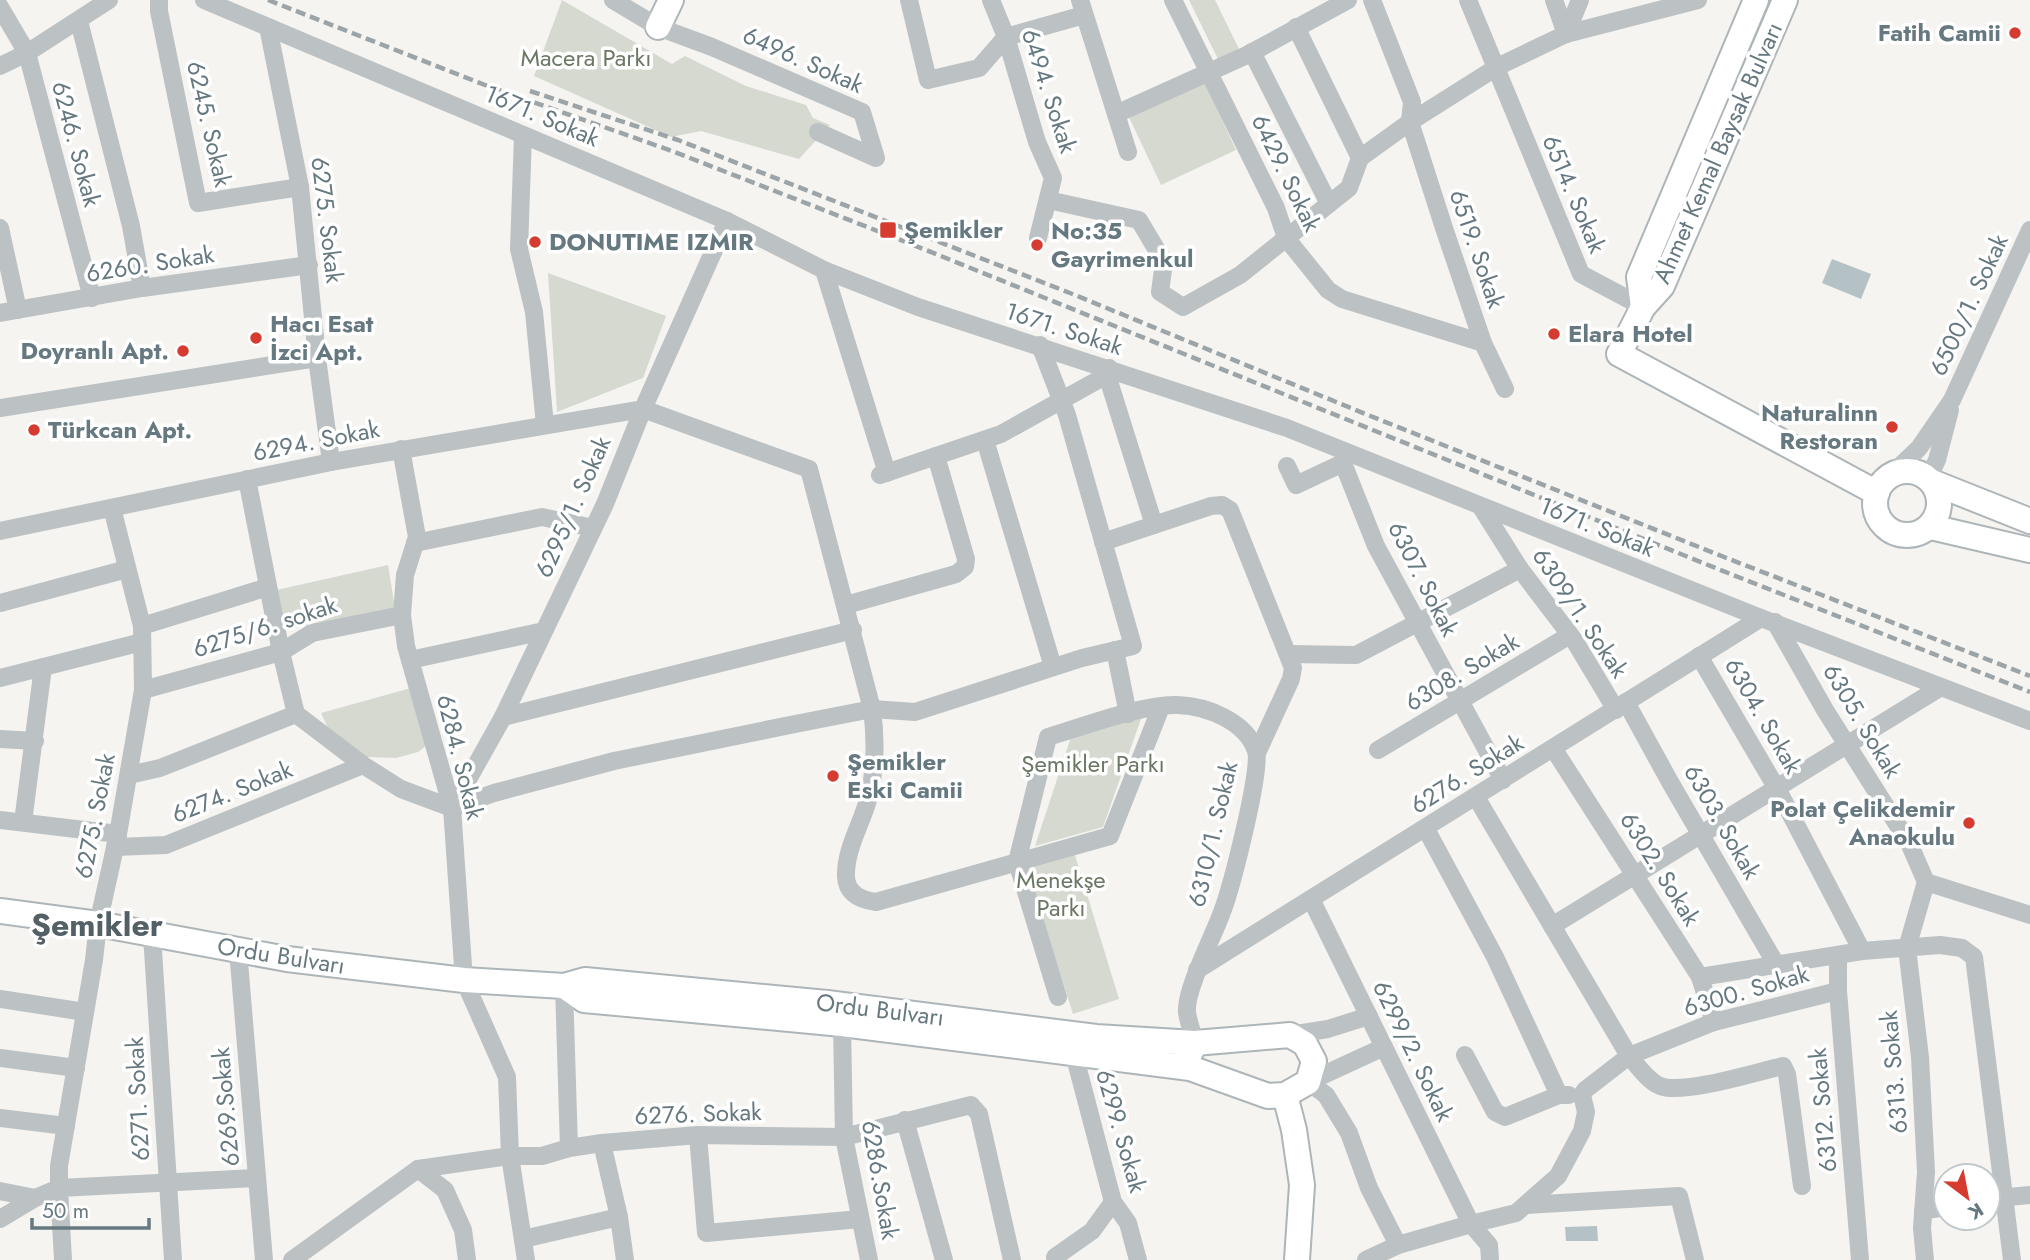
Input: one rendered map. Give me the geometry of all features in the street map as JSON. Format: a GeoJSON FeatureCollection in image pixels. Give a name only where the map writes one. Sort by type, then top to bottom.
{"type":"FeatureCollection","features":[{"type":"Feature","properties":{"kind":"main road"},"geometry":{"type":"LineString","coordinates":[[658,27],[671,0]]}},
{"type":"Feature","properties":{"kind":"main road","name":"Ahmet Kemal Baysak Bulvarı"},"geometry":{"type":"LineString","coordinates":[[1643,307],[1639,277],[1756,0]]}},
{"type":"Feature","properties":{"kind":"main road","name":"Ahmet Kemal Baysak Bulvarı"},"geometry":{"type":"LineString","coordinates":[[1643,307],[1662,285],[1785,0]]}},
{"type":"Feature","properties":{"kind":"main road"},"geometry":{"type":"LineString","coordinates":[[1643,307],[1619,354],[1884,484]]}},
{"type":"Feature","properties":{"kind":"main road"},"geometry":{"type":"LineString","coordinates":[[2030,521],[1913,471],[1903,471],[1884,484],[1875,508],[1878,518],[1892,532],[1912,536],[1931,527],[2030,551]]}},
{"type":"Feature","properties":{"kind":"main road"},"geometry":{"type":"LineString","coordinates":[[1930,480],[1940,499],[1939,509],[1931,527]]}},
{"type":"Feature","properties":{"kind":"main road","name":"Ordu Bulvarı"},"geometry":{"type":"LineString","coordinates":[[0,911],[98,925],[287,959],[464,980],[564,986],[585,980],[827,1003],[1096,1037],[1195,1043],[1290,1035]]}},
{"type":"Feature","properties":{"kind":"main road","name":"Ordu Bulvarı"},"geometry":{"type":"LineString","coordinates":[[564,986],[584,1000],[842,1024],[1190,1068],[1268,1096],[1285,1095]]}},
{"type":"Feature","properties":{"kind":"main road"},"geometry":{"type":"LineString","coordinates":[[1290,1035],[1300,1039],[1312,1053],[1313,1070],[1308,1082],[1285,1095],[1294,1130],[1302,1185],[1299,1258]]}},
{"type":"Feature","properties":{"kind":"main road"},"geometry":{"type":"LineString","coordinates":[[1190,1068],[1188,1058],[1195,1043]]}},
{"type":"Feature","properties":{"kind":"street"},"geometry":{"type":"LineString","coordinates":[[0,66],[27,53],[109,0]]}},
{"type":"Feature","properties":{"kind":"street","name":"6245. Sokak"},"geometry":{"type":"LineString","coordinates":[[159,0],[198,202],[300,187]]}},
{"type":"Feature","properties":{"kind":"street","name":"1671. Sokak"},"geometry":{"type":"LineString","coordinates":[[204,0],[727,221],[824,270],[939,315],[1040,345],[1108,372],[1287,428],[1481,507],[2030,721]]}},
{"type":"Feature","properties":{"kind":"street"},"geometry":{"type":"LineString","coordinates":[[613,0],[658,27]]}},
{"type":"Feature","properties":{"kind":"street"},"geometry":{"type":"LineString","coordinates":[[909,0],[928,80],[979,68],[1006,37],[1082,8],[1128,152]]}},
{"type":"Feature","properties":{"kind":"street","name":"6494. Sokak"},"geometry":{"type":"LineString","coordinates":[[991,0],[1006,37],[1037,142],[1053,178],[1038,238]]}},
{"type":"Feature","properties":{"kind":"street","name":"6429. Sokak"},"geometry":{"type":"LineString","coordinates":[[1173,0],[1276,208],[1286,237],[1328,290],[1342,299],[1483,343]]}},
{"type":"Feature","properties":{"kind":"street"},"geometry":{"type":"LineString","coordinates":[[1116,114],[1252,52],[1348,0]]}},
{"type":"Feature","properties":{"kind":"street","name":"6519. Sokak"},"geometry":{"type":"LineString","coordinates":[[1372,0],[1412,102],[1410,122],[1483,343],[1505,389]]}},
{"type":"Feature","properties":{"kind":"street","name":"6514. Sokak"},"geometry":{"type":"LineString","coordinates":[[1468,0],[1581,274],[1643,307]]}},
{"type":"Feature","properties":{"kind":"street"},"geometry":{"type":"LineString","coordinates":[[1554,0],[1566,34]]}},
{"type":"Feature","properties":{"kind":"street"},"geometry":{"type":"LineString","coordinates":[[1566,34],[1580,0]]}},
{"type":"Feature","properties":{"kind":"street"},"geometry":{"type":"LineString","coordinates":[[1048,200],[1139,220],[1164,262],[1160,292],[1183,307],[1240,275],[1349,188],[1360,158],[1410,122],[1497,67],[1566,34],[1698,0]]}},
{"type":"Feature","properties":{"kind":"street","name":"6246. Sokak"},"geometry":{"type":"LineString","coordinates":[[0,7],[27,53],[92,298]]}},
{"type":"Feature","properties":{"kind":"street"},"geometry":{"type":"LineString","coordinates":[[79,21],[131,226],[142,288]]}},
{"type":"Feature","properties":{"kind":"street","name":"6275. Sokak"},"geometry":{"type":"LineString","coordinates":[[268,27],[300,187],[317,358],[331,462]]}},
{"type":"Feature","properties":{"kind":"street","name":"6496. Sokak"},"geometry":{"type":"LineString","coordinates":[[658,27],[712,47],[862,112],[876,158],[818,132]]}},
{"type":"Feature","properties":{"kind":"street"},"geometry":{"type":"LineString","coordinates":[[1296,27],[1360,158]]}},
{"type":"Feature","properties":{"kind":"street"},"geometry":{"type":"LineString","coordinates":[[1252,52],[1329,204]]}},
{"type":"Feature","properties":{"kind":"street"},"geometry":{"type":"LineString","coordinates":[[523,135],[519,249],[534,312],[545,425]]}},
{"type":"Feature","properties":{"kind":"street","name":"6295/1. Sokak"},"geometry":{"type":"LineString","coordinates":[[452,808],[503,717],[593,528],[727,221]]}},
{"type":"Feature","properties":{"kind":"street"},"geometry":{"type":"LineString","coordinates":[[0,228],[9,312]]}},
{"type":"Feature","properties":{"kind":"street","name":"6500/1. Sokak"},"geometry":{"type":"LineString","coordinates":[[1952,400],[2030,230]]}},
{"type":"Feature","properties":{"kind":"street","name":"6260. Sokak"},"geometry":{"type":"LineString","coordinates":[[9,312],[142,288],[309,265]]}},
{"type":"Feature","properties":{"kind":"street"},"geometry":{"type":"LineString","coordinates":[[824,270],[884,474],[1001,435],[1108,372],[1154,525]]}},
{"type":"Feature","properties":{"kind":"street"},"geometry":{"type":"LineString","coordinates":[[247,479],[296,714],[363,765],[401,789],[452,808],[494,793],[614,761],[872,709],[915,712],[1053,667],[1133,646],[1067,415],[1040,345]]}},
{"type":"Feature","properties":{"kind":"street"},"geometry":{"type":"LineString","coordinates":[[0,408],[317,358]]}},
{"type":"Feature","properties":{"kind":"street"},"geometry":{"type":"LineString","coordinates":[[1930,480],[1952,400]]}},
{"type":"Feature","properties":{"kind":"street"},"geometry":{"type":"LineString","coordinates":[[1884,484],[1919,448],[1952,400]]}},
{"type":"Feature","properties":{"kind":"street"},"geometry":{"type":"LineString","coordinates":[[643,409],[809,469],[872,709],[876,746],[868,798],[848,856],[846,879],[850,891],[861,900],[876,902],[1110,836],[1161,707]]}},
{"type":"Feature","properties":{"kind":"street","name":"6294. Sokak"},"geometry":{"type":"LineString","coordinates":[[0,531],[331,462],[643,409]]}},
{"type":"Feature","properties":{"kind":"street"},"geometry":{"type":"LineString","coordinates":[[985,440],[1053,667]]}},
{"type":"Feature","properties":{"kind":"street","name":"6284. Sokak"},"geometry":{"type":"LineString","coordinates":[[401,449],[417,537],[405,575],[402,615],[410,660],[452,808],[464,980],[507,1077],[510,1156],[526,1260]]}},
{"type":"Feature","properties":{"kind":"street"},"geometry":{"type":"LineString","coordinates":[[846,606],[956,574],[965,567],[966,559],[936,456]]}},
{"type":"Feature","properties":{"kind":"street","name":"6307. Sokak"},"geometry":{"type":"LineString","coordinates":[[1287,466],[1296,485],[1343,463],[1376,546],[1503,780]]}},
{"type":"Feature","properties":{"kind":"street"},"geometry":{"type":"LineString","coordinates":[[1103,542],[1211,506],[1222,505],[1230,510],[1293,667],[1291,679],[1257,753]]}},
{"type":"Feature","properties":{"kind":"street","name":"6309/1. Sokak"},"geometry":{"type":"LineString","coordinates":[[1481,507],[1520,569],[1621,706]]}},
{"type":"Feature","properties":{"kind":"street","name":"6275. Sokak"},"geometry":{"type":"LineString","coordinates":[[63,1260],[58,1166],[98,925],[117,840],[143,690],[142,634],[112,508]]}},
{"type":"Feature","properties":{"kind":"street"},"geometry":{"type":"LineString","coordinates":[[415,543],[542,517],[593,528]]}},
{"type":"Feature","properties":{"kind":"street"},"geometry":{"type":"LineString","coordinates":[[0,603],[127,569]]}},
{"type":"Feature","properties":{"kind":"street"},"geometry":{"type":"LineString","coordinates":[[1288,654],[1356,655],[1520,569]]}},
{"type":"Feature","properties":{"kind":"street"},"geometry":{"type":"LineString","coordinates":[[0,678],[43,667],[142,634],[268,587]]}},
{"type":"Feature","properties":{"kind":"street","name":"6275/6. sokak"},"geometry":{"type":"LineString","coordinates":[[143,690],[281,652],[313,633],[402,615]]}},
{"type":"Feature","properties":{"kind":"street","name":"6276. Sokak"},"geometry":{"type":"LineString","coordinates":[[1197,970],[1699,656],[1768,620]]}},
{"type":"Feature","properties":{"kind":"street","name":"6305. Sokak"},"geometry":{"type":"LineString","coordinates":[[1768,620],[1909,843],[1926,882]]}},
{"type":"Feature","properties":{"kind":"street"},"geometry":{"type":"LineString","coordinates":[[503,717],[853,630]]}},
{"type":"Feature","properties":{"kind":"street"},"geometry":{"type":"LineString","coordinates":[[410,660],[544,631]]}},
{"type":"Feature","properties":{"kind":"street","name":"6308. Sokak"},"geometry":{"type":"LineString","coordinates":[[1378,750],[1570,635]]}},
{"type":"Feature","properties":{"kind":"street"},"geometry":{"type":"LineString","coordinates":[[1115,650],[1128,714]]}},
{"type":"Feature","properties":{"kind":"street","name":"6304. Sokak"},"geometry":{"type":"LineString","coordinates":[[1699,656],[1777,789],[1862,951]]}},
{"type":"Feature","properties":{"kind":"street"},"geometry":{"type":"LineString","coordinates":[[23,822],[43,667]]}},
{"type":"Feature","properties":{"kind":"street"},"geometry":{"type":"LineString","coordinates":[[1552,926],[1941,687]]}},
{"type":"Feature","properties":{"kind":"street","name":"6310/1. Sokak"},"geometry":{"type":"LineString","coordinates":[[1017,862],[1048,737],[1128,714],[1177,705],[1224,716],[1249,738],[1257,753],[1252,799],[1223,910],[1197,970],[1187,1010],[1195,1043]]}},
{"type":"Feature","properties":{"kind":"street","name":"6303. Sokak"},"geometry":{"type":"LineString","coordinates":[[1621,706],[1777,966]]}},
{"type":"Feature","properties":{"kind":"street"},"geometry":{"type":"LineString","coordinates":[[129,775],[160,768],[296,714]]}},
{"type":"Feature","properties":{"kind":"street"},"geometry":{"type":"LineString","coordinates":[[0,739],[35,741]]}},
{"type":"Feature","properties":{"kind":"street","name":"6302. Sokak"},"geometry":{"type":"LineString","coordinates":[[1553,748],[1700,977],[1714,1022]]}},
{"type":"Feature","properties":{"kind":"street","name":"6274. Sokak"},"geometry":{"type":"LineString","coordinates":[[0,820],[117,840],[166,845],[363,765]]}},
{"type":"Feature","properties":{"kind":"street"},"geometry":{"type":"LineString","coordinates":[[1476,797],[1629,1056],[1660,1086],[1696,1087],[1783,1066],[1787,1074],[1802,1186]]}},
{"type":"Feature","properties":{"kind":"street"},"geometry":{"type":"LineString","coordinates":[[1426,829],[1495,957],[1559,1095]]}},
{"type":"Feature","properties":{"kind":"street"},"geometry":{"type":"LineString","coordinates":[[1017,862],[1058,997]]}},
{"type":"Feature","properties":{"kind":"street"},"geometry":{"type":"LineString","coordinates":[[1926,882],[2030,915]]}},
{"type":"Feature","properties":{"kind":"street","name":"6313. Sokak"},"geometry":{"type":"LineString","coordinates":[[1925,1260],[1922,1228],[1926,1172],[1920,1057],[1907,948],[1926,882]]}},
{"type":"Feature","properties":{"kind":"street","name":"6299/2. Sokak"},"geometry":{"type":"LineString","coordinates":[[1311,899],[1471,1224]]}},
{"type":"Feature","properties":{"kind":"street","name":"6271. Sokak"},"geometry":{"type":"LineString","coordinates":[[152,935],[173,1260]]}},
{"type":"Feature","properties":{"kind":"street"},"geometry":{"type":"LineString","coordinates":[[1700,977],[1838,957],[1862,951],[1940,945],[1962,948],[1974,957],[1994,1162]]}},
{"type":"Feature","properties":{"kind":"street","name":"6269.Sokak"},"geometry":{"type":"LineString","coordinates":[[237,950],[264,1260]]}},
{"type":"Feature","properties":{"kind":"street","name":"6312. Sokak"},"geometry":{"type":"LineString","coordinates":[[1838,957],[1838,991],[1860,1260]]}},
{"type":"Feature","properties":{"kind":"street"},"geometry":{"type":"LineString","coordinates":[[564,986],[569,1149]]}},
{"type":"Feature","properties":{"kind":"street","name":"6300. Sokak"},"geometry":{"type":"LineString","coordinates":[[1582,1095],[1629,1056],[1714,1022],[1838,991]]}},
{"type":"Feature","properties":{"kind":"street"},"geometry":{"type":"LineString","coordinates":[[0,999],[85,1012]]}},
{"type":"Feature","properties":{"kind":"street","name":"Ordu Bulvarı"},"geometry":{"type":"LineString","coordinates":[[1290,1035],[1328,1029],[1369,1016]]}},
{"type":"Feature","properties":{"kind":"street","name":"6286.Sokak"},"geometry":{"type":"LineString","coordinates":[[842,1024],[844,1137],[869,1260]]}},
{"type":"Feature","properties":{"kind":"street"},"geometry":{"type":"LineString","coordinates":[[1384,1047],[1308,1082],[1326,1095],[1349,1133],[1369,1188],[1398,1245]]}},
{"type":"Feature","properties":{"kind":"street","name":"6299. Sokak"},"geometry":{"type":"LineString","coordinates":[[1074,1054],[1113,1202],[1128,1223],[1138,1260]]}},
{"type":"Feature","properties":{"kind":"street"},"geometry":{"type":"LineString","coordinates":[[1366,1260],[1398,1245],[1516,1213],[1558,1176],[1582,1131],[1586,1112],[1582,1095],[1559,1095],[1504,1117],[1495,1112],[1465,1055]]}},
{"type":"Feature","properties":{"kind":"street"},"geometry":{"type":"LineString","coordinates":[[0,1058],[76,1068]]}},
{"type":"Feature","properties":{"kind":"street","name":"6276. Sokak"},"geometry":{"type":"LineString","coordinates":[[292,1260],[418,1169],[510,1156],[542,1156],[602,1143],[698,1135],[844,1137],[971,1105],[979,1114],[1012,1260]]}},
{"type":"Feature","properties":{"kind":"street"},"geometry":{"type":"LineString","coordinates":[[0,1118],[66,1126]]}},
{"type":"Feature","properties":{"kind":"street"},"geometry":{"type":"LineString","coordinates":[[905,1120],[944,1260]]}},
{"type":"Feature","properties":{"kind":"street"},"geometry":{"type":"LineString","coordinates":[[698,1135],[706,1233],[860,1219]]}},
{"type":"Feature","properties":{"kind":"street"},"geometry":{"type":"LineString","coordinates":[[602,1143],[619,1217],[625,1260]]}},
{"type":"Feature","properties":{"kind":"street"},"geometry":{"type":"LineString","coordinates":[[418,1169],[445,1190],[463,1230],[467,1260]]}},
{"type":"Feature","properties":{"kind":"street"},"geometry":{"type":"LineString","coordinates":[[0,1219],[35,1198],[59,1188],[256,1178]]}},
{"type":"Feature","properties":{"kind":"street"},"geometry":{"type":"LineString","coordinates":[[0,1191],[35,1198]]}},
{"type":"Feature","properties":{"kind":"street"},"geometry":{"type":"LineString","coordinates":[[2002,1197],[2030,1195]]}},
{"type":"Feature","properties":{"kind":"street"},"geometry":{"type":"LineString","coordinates":[[1527,1205],[1679,1196],[1695,1260]]}},
{"type":"Feature","properties":{"kind":"street"},"geometry":{"type":"LineString","coordinates":[[1051,1259],[1092,1230],[1113,1202]]}},
{"type":"Feature","properties":{"kind":"street"},"geometry":{"type":"LineString","coordinates":[[1923,1211],[1932,1209]]}},
{"type":"Feature","properties":{"kind":"street"},"geometry":{"type":"LineString","coordinates":[[523,1239],[619,1217]]}},
{"type":"Feature","properties":{"kind":"street"},"geometry":{"type":"LineString","coordinates":[[2002,1218],[2012,1260]]}},
{"type":"Feature","properties":{"kind":"street"},"geometry":{"type":"LineString","coordinates":[[1471,1224],[1489,1245],[1490,1260]]}},
{"type":"Feature","properties":{"kind":"green space","name":"Macera Parkı"},"geometry":{"type":"Polygon","coordinates":[[[562,0],[672,64],[685,56],[746,86],[806,105],[813,118],[830,125],[799,159],[701,131],[671,137],[534,76],[562,0]]]}},
{"type":"Feature","properties":{"kind":"green space"},"geometry":{"type":"Polygon","coordinates":[[[1189,0],[1215,0],[1240,51],[1219,61],[1189,0]]]}},
{"type":"Feature","properties":{"kind":"green space"},"geometry":{"type":"Polygon","coordinates":[[[1203,78],[1236,150],[1161,185],[1127,113],[1203,78]]]}},
{"type":"Feature","properties":{"kind":"green space"},"geometry":{"type":"Polygon","coordinates":[[[548,273],[666,316],[643,378],[557,412],[548,273]]]}},
{"type":"Feature","properties":{"kind":"green space"},"geometry":{"type":"Polygon","coordinates":[[[388,565],[395,608],[281,631],[272,591],[388,565]]]}},
{"type":"Feature","properties":{"kind":"green space"},"geometry":{"type":"Polygon","coordinates":[[[411,688],[427,745],[418,752],[396,758],[366,757],[329,730],[321,713],[411,688]]]}},
{"type":"Feature","properties":{"kind":"green space","name":"Şemikler Parkı"},"geometry":{"type":"Polygon","coordinates":[[[1142,716],[1103,827],[1035,846],[1072,734],[1142,716]]]}},
{"type":"Feature","properties":{"kind":"green space","name":"Menekşe Parkı"},"geometry":{"type":"Polygon","coordinates":[[[1074,852],[1119,999],[1073,1014],[1026,864],[1074,852]]]}},
{"type":"Feature","properties":{"kind":"shaded area"},"geometry":{"type":"Polygon","coordinates":[[[1832,259],[1871,274],[1861,299],[1822,283],[1832,259]]]}},
{"type":"Feature","properties":{"kind":"shaded area"},"geometry":{"type":"Polygon","coordinates":[[[1597,1226],[1598,1241],[1566,1241],[1565,1227],[1597,1226]]]}},
{"type":"Feature","properties":{"kind":"railway"},"geometry":{"type":"LineString","coordinates":[[268,0],[485,85],[672,151],[911,244],[2030,692]]}},
{"type":"Feature","properties":{"kind":"railway"},"geometry":{"type":"LineString","coordinates":[[530,91],[678,140],[1070,293],[1368,415],[2030,676]]}},
{"type":"Feature","properties":{"kind":"place","name":"Fatih Camii"},"geometry":{"type":"Point","coordinates":[2015,33]}},
{"type":"Feature","properties":{"kind":"place","name":"Şemikler"},"geometry":{"type":"Point","coordinates":[888,230]}},
{"type":"Feature","properties":{"kind":"place","name":"DONUTIME IZMIR"},"geometry":{"type":"Point","coordinates":[535,242]}},
{"type":"Feature","properties":{"kind":"place","name":"No:35 Gayrimenkul"},"geometry":{"type":"Point","coordinates":[1037,245]}},
{"type":"Feature","properties":{"kind":"place","name":"Elara Hotel"},"geometry":{"type":"Point","coordinates":[1554,334]}},
{"type":"Feature","properties":{"kind":"place","name":"Hacı Esat İzci Apt."},"geometry":{"type":"Point","coordinates":[256,338]}},
{"type":"Feature","properties":{"kind":"place","name":"Doyranlı Apt."},"geometry":{"type":"Point","coordinates":[183,351]}},
{"type":"Feature","properties":{"kind":"place","name":"Naturalinn Restoran"},"geometry":{"type":"Point","coordinates":[1892,427]}},
{"type":"Feature","properties":{"kind":"place","name":"Türkcan Apt."},"geometry":{"type":"Point","coordinates":[34,430]}},
{"type":"Feature","properties":{"kind":"place","name":"Şemikler Eski Camii"},"geometry":{"type":"Point","coordinates":[833,776]}},
{"type":"Feature","properties":{"kind":"place","name":"Polat Çelikdemir Anaokulu"},"geometry":{"type":"Point","coordinates":[1969,823]}},
{"type":"Feature","properties":{"kind":"district","name":"Şemikler"},"geometry":{"type":"Point","coordinates":[97,925]}}]}
